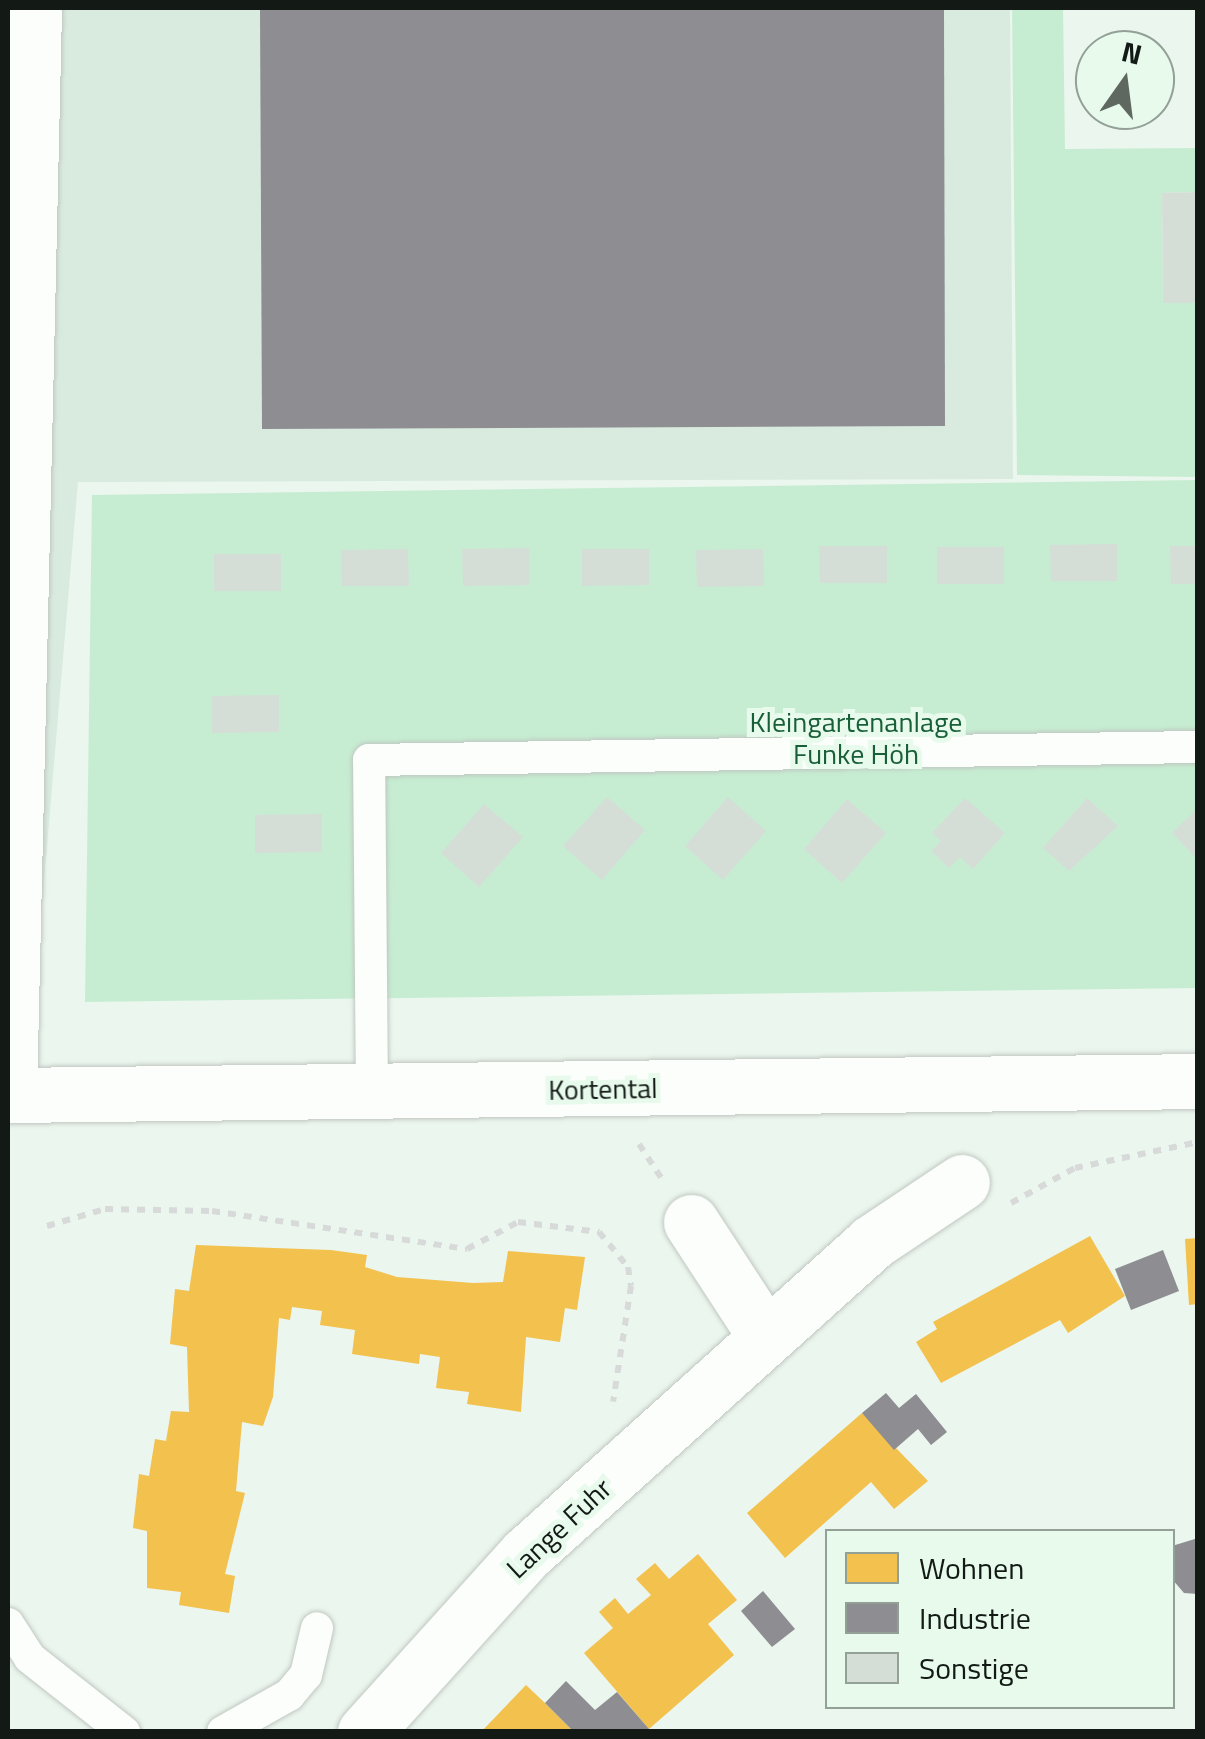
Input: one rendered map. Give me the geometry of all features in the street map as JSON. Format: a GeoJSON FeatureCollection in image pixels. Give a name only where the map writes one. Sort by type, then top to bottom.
{"type":"FeatureCollection","features":[{"type":"Feature","properties":{"kind":"street"},"geometry":{"type":"LineString","coordinates":[[8,1096],[34,8]]}},
{"type":"Feature","properties":{"kind":"street","name":"Kortental"},"geometry":{"type":"LineString","coordinates":[[8,1096],[1198,1081]]}},
{"type":"Feature","properties":{"kind":"street","name":"Lange Fuhr"},"geometry":{"type":"LineString","coordinates":[[365,1732],[599,1488],[872,1242],[962,1182]]}},
{"type":"Feature","properties":{"kind":"street"},"geometry":{"type":"LineString","coordinates":[[691,1222],[766,1337]]}},
{"type":"Feature","properties":{"kind":"lane"},"geometry":{"type":"LineString","coordinates":[[372,1093],[369,760],[1198,748]]}},
{"type":"Feature","properties":{"kind":"lane"},"geometry":{"type":"LineString","coordinates":[[8,1624],[30,1658],[124,1732]]}},
{"type":"Feature","properties":{"kind":"lane"},"geometry":{"type":"LineString","coordinates":[[223,1732],[289,1695],[306,1675],[317,1628]]}},
{"type":"Feature","properties":{"kind":"path"},"geometry":{"type":"LineString","coordinates":[[601,1089],[691,1222]]}},
{"type":"Feature","properties":{"kind":"path"},"geometry":{"type":"LineString","coordinates":[[962,1182],[986,1218],[1075,1168],[1198,1142]]}},
{"type":"Feature","properties":{"kind":"path"},"geometry":{"type":"LineString","coordinates":[[47,1226],[106,1209],[212,1211],[467,1249],[518,1222],[598,1232],[628,1267],[631,1286],[599,1488]]}},
{"type":"Feature","properties":{"kind":"shaded area"},"geometry":{"type":"Polygon","coordinates":[[[8,8],[1010,8],[1013,479],[78,482],[27,1081],[8,8]]]}},
{"type":"Feature","properties":{"kind":"green space"},"geometry":{"type":"Polygon","coordinates":[[[1012,8],[1063,8],[1065,149],[1197,148],[1197,192],[1162,193],[1163,303],[1197,303],[1197,477],[1017,475],[1012,8]]]}},
{"type":"Feature","properties":{"kind":"green space","name":"Kleingartenanlage Funke Höh"},"geometry":{"type":"Polygon","coordinates":[[[1197,480],[1197,988],[85,1002],[92,495],[1197,480]]]}},
{"type":"Feature","properties":{"kind":"building: Wohnen"},"geometry":{"type":"Polygon","coordinates":[[[1090,1236],[1125,1296],[1068,1333],[1060,1320],[941,1383],[916,1342],[937,1329],[933,1322],[1090,1236]]]}},
{"type":"Feature","properties":{"kind":"building: Wohnen"},"geometry":{"type":"Polygon","coordinates":[[[1198,1238],[1198,1304],[1189,1305],[1185,1239],[1198,1238]]]}},
{"type":"Feature","properties":{"kind":"building: Wohnen"},"geometry":{"type":"Polygon","coordinates":[[[196,1245],[331,1250],[367,1255],[365,1267],[397,1277],[473,1283],[503,1282],[508,1251],[585,1257],[577,1310],[565,1308],[560,1342],[526,1337],[521,1412],[467,1404],[469,1392],[436,1388],[440,1357],[420,1354],[419,1364],[352,1354],[355,1330],[320,1325],[322,1311],[292,1307],[290,1320],[279,1318],[273,1397],[263,1426],[242,1422],[236,1491],[245,1493],[225,1574],[235,1576],[229,1613],[179,1605],[181,1592],[147,1588],[147,1531],[133,1528],[139,1474],[149,1476],[155,1439],[166,1441],[171,1411],[189,1412],[187,1347],[170,1344],[175,1289],[189,1291],[196,1245]]]}},
{"type":"Feature","properties":{"kind":"building: Wohnen"},"geometry":{"type":"Polygon","coordinates":[[[862,1413],[928,1481],[894,1509],[871,1482],[785,1558],[747,1513],[862,1413]]]}},
{"type":"Feature","properties":{"kind":"building: Wohnen"},"geometry":{"type":"Polygon","coordinates":[[[698,1554],[737,1600],[708,1624],[734,1655],[649,1729],[584,1653],[613,1628],[599,1612],[615,1598],[628,1614],[651,1595],[636,1579],[655,1563],[669,1579],[698,1554]]]}},
{"type":"Feature","properties":{"kind":"building: Wohnen"},"geometry":{"type":"Polygon","coordinates":[[[526,1685],[545,1703],[574,1732],[481,1732],[526,1685]]]}},
{"type":"Feature","properties":{"kind":"building: Industrie"},"geometry":{"type":"Polygon","coordinates":[[[260,8],[944,8],[945,426],[262,429],[260,8]]]}},
{"type":"Feature","properties":{"kind":"building: Industrie"},"geometry":{"type":"Polygon","coordinates":[[[1163,1250],[1179,1291],[1131,1310],[1115,1269],[1163,1250]]]}},
{"type":"Feature","properties":{"kind":"building: Industrie"},"geometry":{"type":"Polygon","coordinates":[[[886,1393],[899,1408],[916,1394],[947,1432],[931,1445],[918,1429],[894,1450],[862,1413],[886,1393]]]}},
{"type":"Feature","properties":{"kind":"building: Industrie"},"geometry":{"type":"Polygon","coordinates":[[[1198,1538],[1198,1594],[1184,1593],[1175,1582],[1175,1545],[1198,1538]]]}},
{"type":"Feature","properties":{"kind":"building: Industrie"},"geometry":{"type":"Polygon","coordinates":[[[763,1591],[795,1629],[772,1647],[741,1611],[763,1591]]]}},
{"type":"Feature","properties":{"kind":"building: Industrie"},"geometry":{"type":"Polygon","coordinates":[[[566,1681],[595,1710],[617,1692],[649,1729],[574,1732],[545,1703],[566,1681]]]}},
{"type":"Feature","properties":{"kind":"building: Sonstige"},"geometry":{"type":"Polygon","coordinates":[[[1198,192],[1198,303],[1163,303],[1162,193],[1198,192]]]}},
{"type":"Feature","properties":{"kind":"building: Sonstige"},"geometry":{"type":"Polygon","coordinates":[[[1117,544],[1117,581],[1051,581],[1050,545],[1117,544]]]}},
{"type":"Feature","properties":{"kind":"building: Sonstige"},"geometry":{"type":"Polygon","coordinates":[[[819,546],[887,546],[887,583],[820,583],[819,546]]]}},
{"type":"Feature","properties":{"kind":"building: Sonstige"},"geometry":{"type":"Polygon","coordinates":[[[1170,546],[1198,546],[1198,584],[1171,584],[1170,546]]]}},
{"type":"Feature","properties":{"kind":"building: Sonstige"},"geometry":{"type":"Polygon","coordinates":[[[937,547],[1004,547],[1004,584],[937,584],[937,547]]]}},
{"type":"Feature","properties":{"kind":"building: Sonstige"},"geometry":{"type":"Polygon","coordinates":[[[529,548],[530,585],[463,586],[462,549],[529,548]]]}},
{"type":"Feature","properties":{"kind":"building: Sonstige"},"geometry":{"type":"Polygon","coordinates":[[[408,549],[409,586],[342,586],[341,550],[408,549]]]}},
{"type":"Feature","properties":{"kind":"building: Sonstige"},"geometry":{"type":"Polygon","coordinates":[[[582,549],[649,549],[649,585],[582,586],[582,549]]]}},
{"type":"Feature","properties":{"kind":"building: Sonstige"},"geometry":{"type":"Polygon","coordinates":[[[763,549],[764,586],[697,587],[696,550],[763,549]]]}},
{"type":"Feature","properties":{"kind":"building: Sonstige"},"geometry":{"type":"Polygon","coordinates":[[[214,554],[281,554],[281,591],[214,591],[214,554]]]}},
{"type":"Feature","properties":{"kind":"building: Sonstige"},"geometry":{"type":"Polygon","coordinates":[[[279,695],[279,732],[212,733],[212,696],[279,695]]]}},
{"type":"Feature","properties":{"kind":"building: Sonstige"},"geometry":{"type":"Polygon","coordinates":[[[607,797],[645,830],[602,880],[563,846],[607,797]]]}},
{"type":"Feature","properties":{"kind":"building: Sonstige"},"geometry":{"type":"Polygon","coordinates":[[[728,797],[766,831],[723,880],[685,846],[728,797]]]}},
{"type":"Feature","properties":{"kind":"building: Sonstige"},"geometry":{"type":"Polygon","coordinates":[[[965,798],[1005,833],[973,869],[960,857],[949,868],[931,851],[941,841],[932,833],[965,798]]]}},
{"type":"Feature","properties":{"kind":"building: Sonstige"},"geometry":{"type":"Polygon","coordinates":[[[1087,798],[1118,826],[1069,871],[1043,848],[1087,798]]]}},
{"type":"Feature","properties":{"kind":"building: Sonstige"},"geometry":{"type":"Polygon","coordinates":[[[847,799],[886,833],[842,883],[804,849],[847,799]]]}},
{"type":"Feature","properties":{"kind":"building: Sonstige"},"geometry":{"type":"Polygon","coordinates":[[[484,804],[523,837],[479,887],[441,853],[484,804]]]}},
{"type":"Feature","properties":{"kind":"building: Sonstige"},"geometry":{"type":"Polygon","coordinates":[[[1198,808],[1198,860],[1172,833],[1198,808]]]}},
{"type":"Feature","properties":{"kind":"building: Sonstige"},"geometry":{"type":"Polygon","coordinates":[[[322,814],[322,852],[255,853],[255,815],[322,814]]]}}]}
